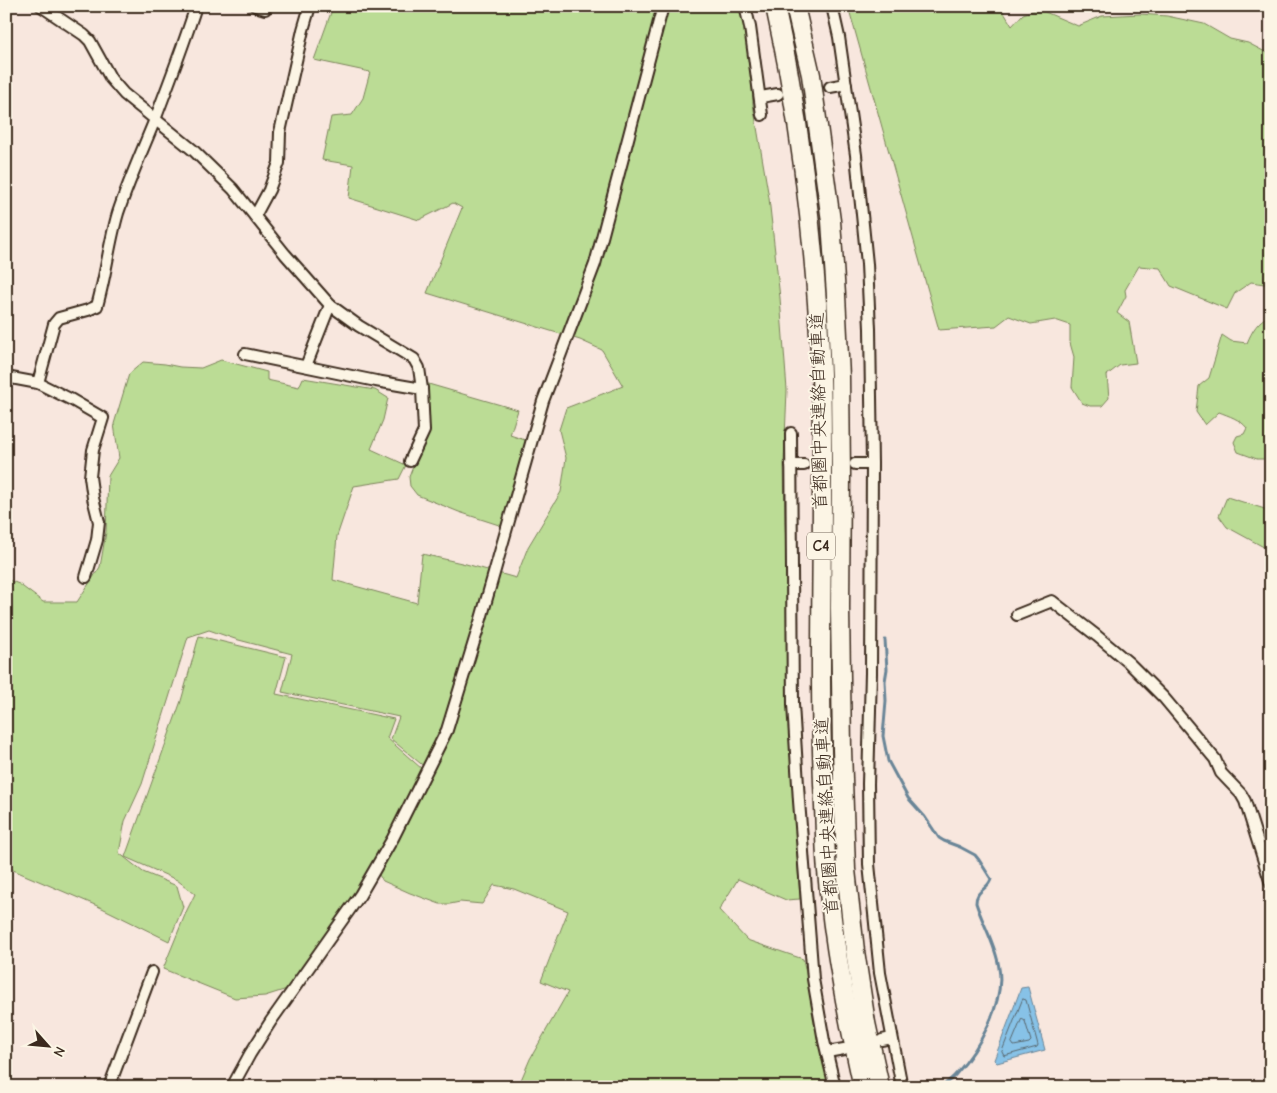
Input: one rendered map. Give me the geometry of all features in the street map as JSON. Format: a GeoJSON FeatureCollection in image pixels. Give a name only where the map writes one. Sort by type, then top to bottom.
{"type":"FeatureCollection","features":[{"type":"Feature","properties":{"kind":"highway","name":"首都圏中央連絡自動車道"},"geometry":{"type":"LineString","coordinates":[[775,6],[790,80],[800,145],[811,226],[817,297],[822,476],[820,610],[821,749],[827,870],[836,954],[848,1024],[863,1087]]}},
{"type":"Feature","properties":{"kind":"highway","name":"首都圏中央連絡自動車道"},"geometry":{"type":"LineString","coordinates":[[795,6],[811,75],[831,220],[840,376],[840,608],[846,870],[855,951],[866,1023],[880,1087]]}},
{"type":"Feature","properties":{"kind":"street"},"geometry":{"type":"LineString","coordinates":[[41,6],[90,41],[111,78],[124,94],[193,150],[233,190],[285,254],[330,305],[359,326],[414,359],[419,368],[422,388],[424,431],[410,461]]}},
{"type":"Feature","properties":{"kind":"street"},"geometry":{"type":"LineString","coordinates":[[38,383],[54,324],[59,318],[97,306],[118,214],[178,62],[196,6]]}},
{"type":"Feature","properties":{"kind":"street"},"geometry":{"type":"LineString","coordinates":[[255,6],[265,9],[266,6]]}},
{"type":"Feature","properties":{"kind":"street"},"geometry":{"type":"LineString","coordinates":[[255,216],[269,190],[279,163],[280,132],[310,6]]}},
{"type":"Feature","properties":{"kind":"street"},"geometry":{"type":"LineString","coordinates":[[232,1087],[270,1021],[360,895],[393,838],[447,730],[543,402],[596,264],[663,6]]}},
{"type":"Feature","properties":{"kind":"street"},"geometry":{"type":"LineString","coordinates":[[745,6],[750,27],[762,114]]}},
{"type":"Feature","properties":{"kind":"street"},"geometry":{"type":"LineString","coordinates":[[832,6],[839,37],[856,155],[867,264],[872,464],[871,673],[868,784],[870,864],[887,1039],[902,1087]]}},
{"type":"Feature","properties":{"kind":"street"},"geometry":{"type":"LineString","coordinates":[[830,87],[846,84]]}},
{"type":"Feature","properties":{"kind":"street"},"geometry":{"type":"LineString","coordinates":[[761,97],[778,94]]}},
{"type":"Feature","properties":{"kind":"street"},"geometry":{"type":"LineString","coordinates":[[306,366],[330,305]]}},
{"type":"Feature","properties":{"kind":"street"},"geometry":{"type":"LineString","coordinates":[[245,354],[422,388]]}},
{"type":"Feature","properties":{"kind":"street"},"geometry":{"type":"LineString","coordinates":[[6,377],[38,383],[103,418],[94,450],[90,477],[92,498],[99,522],[97,540],[86,577]]}},
{"type":"Feature","properties":{"kind":"street"},"geometry":{"type":"LineString","coordinates":[[791,433],[793,704],[798,801],[813,979],[835,1087]]}},
{"type":"Feature","properties":{"kind":"street"},"geometry":{"type":"LineString","coordinates":[[855,464],[872,464]]}},
{"type":"Feature","properties":{"kind":"street"},"geometry":{"type":"LineString","coordinates":[[791,465],[804,465]]}},
{"type":"Feature","properties":{"kind":"street"},"geometry":{"type":"LineString","coordinates":[[1017,615],[1052,601],[1128,662],[1164,698],[1215,759],[1221,772],[1241,794],[1245,801],[1271,884]]}},
{"type":"Feature","properties":{"kind":"street"},"geometry":{"type":"LineString","coordinates":[[109,1087],[152,972]]}},
{"type":"Feature","properties":{"kind":"street"},"geometry":{"type":"LineString","coordinates":[[827,1052],[844,1048]]}},
{"type":"Feature","properties":{"kind":"green space"},"geometry":{"type":"Polygon","coordinates":[[[332,6],[743,6],[750,49],[753,104],[769,198],[780,298],[787,390],[784,462],[789,630],[789,734],[800,899],[786,900],[738,879],[719,910],[747,940],[803,959],[830,1087],[518,1087],[530,1059],[568,992],[541,981],[568,911],[514,889],[494,885],[482,904],[460,902],[440,904],[383,881],[379,875],[381,867],[432,773],[391,739],[399,717],[282,692],[292,654],[209,630],[188,637],[142,784],[125,821],[119,853],[143,872],[177,886],[183,907],[169,941],[102,908],[6,867],[6,579],[19,584],[43,602],[77,602],[100,567],[106,532],[108,476],[119,458],[114,424],[129,374],[143,362],[201,368],[221,360],[267,372],[267,380],[299,387],[303,378],[375,390],[388,398],[383,420],[371,449],[406,465],[399,479],[354,486],[337,536],[333,580],[417,603],[422,554],[516,578],[528,547],[561,492],[566,458],[559,430],[566,408],[623,386],[602,350],[580,340],[427,293],[462,208],[453,203],[419,220],[349,198],[353,165],[322,160],[331,117],[352,115],[363,98],[370,72],[314,60],[332,6]]]}},
{"type":"Feature","properties":{"kind":"green space"},"geometry":{"type":"Polygon","coordinates":[[[848,6],[1000,6],[1012,26],[1023,14],[1038,9],[1078,26],[1102,16],[1140,14],[1167,16],[1204,24],[1230,39],[1248,43],[1271,55],[1271,126],[1268,131],[1271,140],[1271,285],[1251,282],[1235,293],[1227,309],[1171,286],[1160,268],[1139,266],[1125,290],[1126,296],[1117,313],[1129,322],[1136,363],[1120,365],[1107,375],[1109,398],[1102,406],[1090,406],[1082,403],[1072,387],[1074,357],[1070,343],[1070,325],[1055,320],[1031,324],[1009,316],[996,326],[939,330],[848,6]]]}},
{"type":"Feature","properties":{"kind":"green space"},"geometry":{"type":"Polygon","coordinates":[[[1271,315],[1271,398],[1269,398],[1271,453],[1265,459],[1257,459],[1238,452],[1234,442],[1237,436],[1244,434],[1247,428],[1241,422],[1219,412],[1205,425],[1196,412],[1199,386],[1209,378],[1222,335],[1231,341],[1247,343],[1256,326],[1271,315]]]}},
{"type":"Feature","properties":{"kind":"green space"},"geometry":{"type":"Polygon","coordinates":[[[425,383],[518,410],[510,435],[528,441],[502,526],[459,512],[417,495],[410,486],[409,477],[426,438],[425,383]]]}},
{"type":"Feature","properties":{"kind":"green space"},"geometry":{"type":"Polygon","coordinates":[[[1227,497],[1271,511],[1271,551],[1227,527],[1219,516],[1227,497]]]}},
{"type":"Feature","properties":{"kind":"green space"},"geometry":{"type":"Polygon","coordinates":[[[199,636],[286,657],[276,694],[394,719],[387,738],[422,769],[387,841],[362,882],[287,989],[265,996],[235,998],[163,969],[195,894],[177,880],[125,857],[181,701],[199,636]]]}},
{"type":"Feature","properties":{"kind":"water"},"geometry":{"type":"Polygon","coordinates":[[[1028,987],[1045,1050],[997,1063],[994,1060],[1021,988],[1028,987]]]}},
{"type":"Feature","properties":{"kind":"waterway"},"geometry":{"type":"LineString","coordinates":[[885,640],[887,669],[883,736],[888,761],[908,798],[925,817],[939,838],[975,855],[991,879],[978,895],[976,903],[992,943],[999,968],[998,996],[988,1025],[973,1052],[965,1064],[941,1087]]}},
{"type":"Feature","properties":{"kind":"tunnel"},"geometry":{"type":"LineString","coordinates":[[788,93],[830,87]]}},
{"type":"Feature","properties":{"kind":"tunnel"},"geometry":{"type":"LineString","coordinates":[[804,465],[855,464]]}}]}
